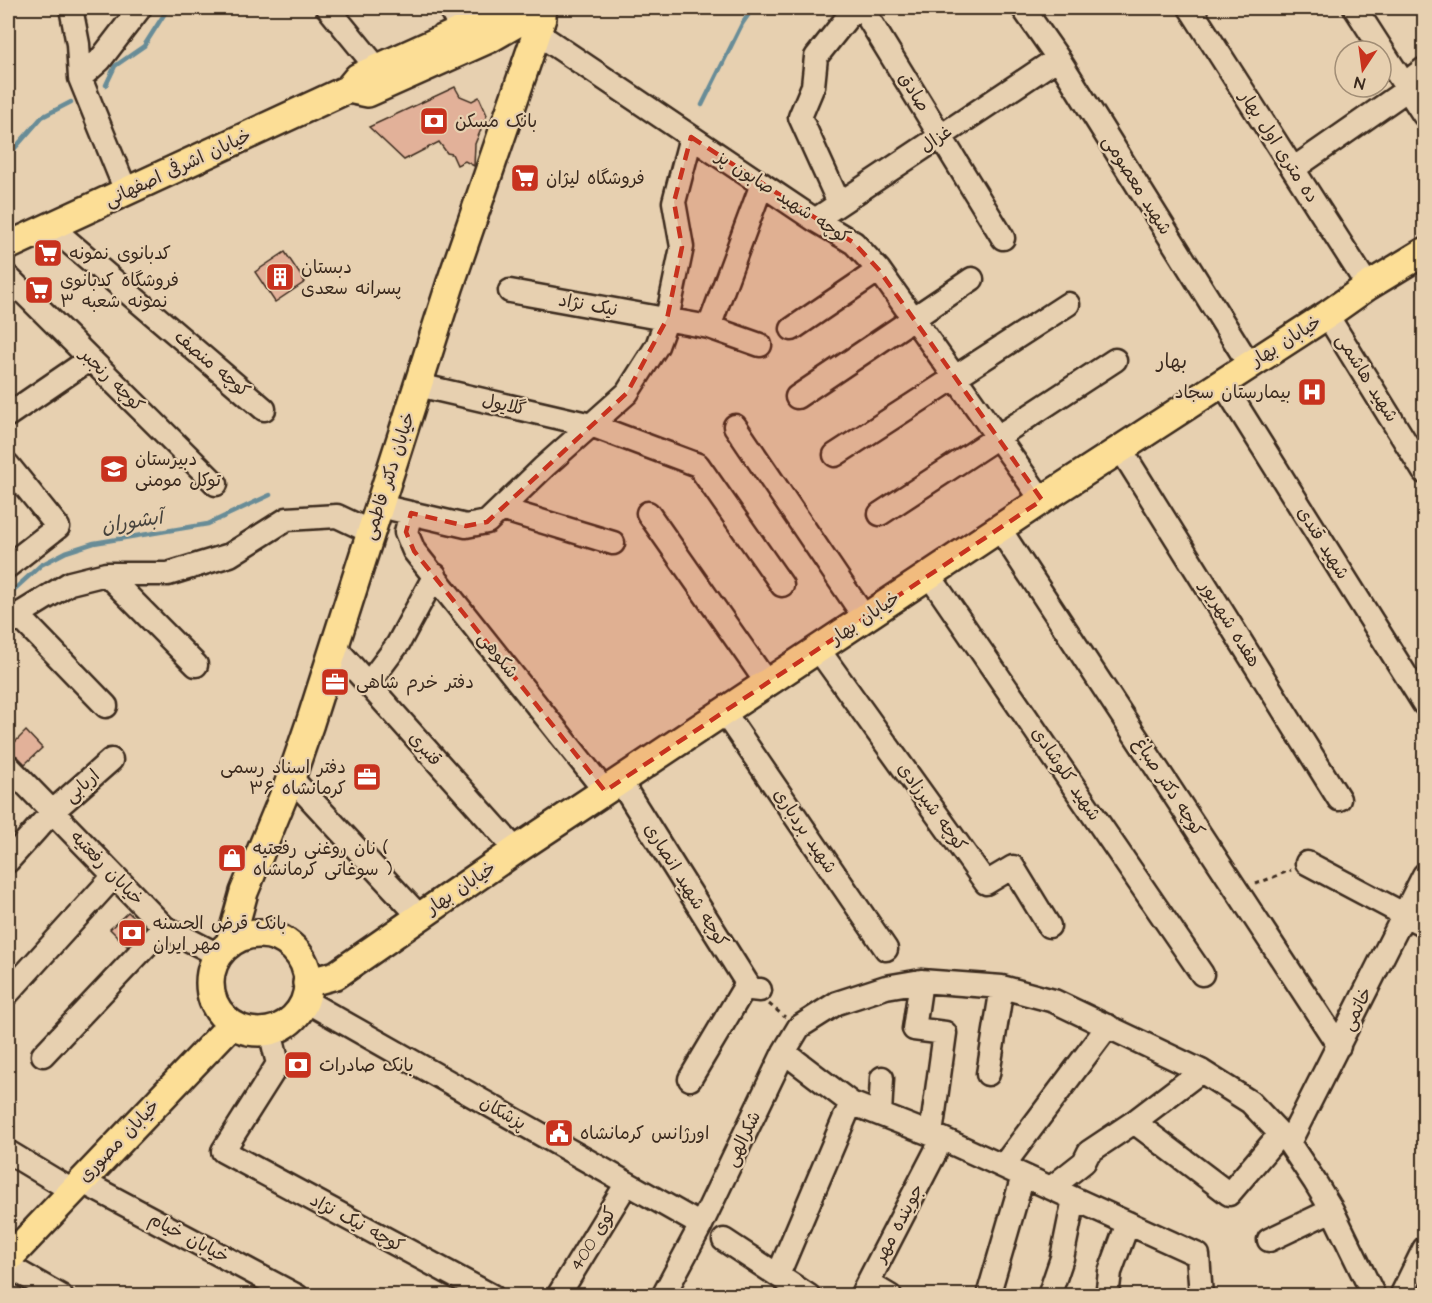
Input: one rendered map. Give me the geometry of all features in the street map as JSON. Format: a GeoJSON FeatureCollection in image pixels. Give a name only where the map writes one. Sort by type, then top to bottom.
{"type":"FeatureCollection","features":[{"type":"Feature","properties":{"kind":"main road","name":"خیابان اشرفی اصفهانی"},"geometry":{"type":"LineString","coordinates":[[8,246],[348,89],[357,77],[503,8]]}},
{"type":"Feature","properties":{"kind":"main road","name":"خیابان اشرفی اصفهانی"},"geometry":{"type":"LineString","coordinates":[[348,89],[368,93],[462,28],[516,24],[539,16]]}},
{"type":"Feature","properties":{"kind":"main road","name":"خیابان دکتر فاطمی"},"geometry":{"type":"LineString","coordinates":[[224,949],[243,892],[291,778],[450,285],[522,79],[539,16]]}},
{"type":"Feature","properties":{"kind":"main road"},"geometry":{"type":"LineString","coordinates":[[462,28],[508,52],[516,61],[522,79]]}},
{"type":"Feature","properties":{"kind":"main road","name":"خیابان بهار"},"geometry":{"type":"LineString","coordinates":[[306,992],[336,975],[516,850],[999,528],[1368,286],[1425,252]]}},
{"type":"Feature","properties":{"kind":"main road"},"geometry":{"type":"LineString","coordinates":[[263,935],[279,939],[298,954],[306,972],[306,992],[297,1013],[288,1023],[270,1031],[244,1030],[222,1016],[214,1005],[210,993],[212,967],[224,949],[246,936],[263,935]]}},
{"type":"Feature","properties":{"kind":"main road","name":"خیابان مصوری"},"geometry":{"type":"LineString","coordinates":[[10,1253],[232,1024]]}},
{"type":"Feature","properties":{"kind":"street"},"geometry":{"type":"LineString","coordinates":[[71,8],[78,44],[80,78],[126,191]]}},
{"type":"Feature","properties":{"kind":"street"},"geometry":{"type":"LineString","coordinates":[[80,78],[100,60],[140,8]]}},
{"type":"Feature","properties":{"kind":"street"},"geometry":{"type":"LineString","coordinates":[[328,8],[377,68]]}},
{"type":"Feature","properties":{"kind":"street"},"geometry":{"type":"LineString","coordinates":[[839,203],[800,117],[813,86],[816,57],[855,8]]}},
{"type":"Feature","properties":{"kind":"street","name":"صادق"},"geometry":{"type":"LineString","coordinates":[[862,8],[1003,238]]}},
{"type":"Feature","properties":{"kind":"street","name":"شهید معصومی"},"geometry":{"type":"LineString","coordinates":[[1023,8],[1058,58],[1249,364]]}},
{"type":"Feature","properties":{"kind":"street","name":"ده متری اول بهار"},"geometry":{"type":"LineString","coordinates":[[1190,8],[1368,286]]}},
{"type":"Feature","properties":{"kind":"street"},"geometry":{"type":"LineString","coordinates":[[1355,8],[1425,115]]}},
{"type":"Feature","properties":{"kind":"street","name":"کوچه شهید صابون پز"},"geometry":{"type":"LineString","coordinates":[[539,16],[691,137],[814,220],[854,243],[879,270],[1042,500]]}},
{"type":"Feature","properties":{"kind":"street","name":"غزال"},"geometry":{"type":"LineString","coordinates":[[814,220],[1058,58]]}},
{"type":"Feature","properties":{"kind":"street"},"geometry":{"type":"LineString","coordinates":[[1293,169],[1406,87],[1425,69]]}},
{"type":"Feature","properties":{"kind":"street"},"geometry":{"type":"LineString","coordinates":[[380,506],[466,526],[487,522],[544,467],[627,393],[657,346],[667,320],[682,247],[674,202],[691,137]]}},
{"type":"Feature","properties":{"kind":"street"},"geometry":{"type":"LineString","coordinates":[[709,327],[762,184]]}},
{"type":"Feature","properties":{"kind":"street","name":"کوچه منصف"},"geometry":{"type":"LineString","coordinates":[[50,226],[264,409]]}},
{"type":"Feature","properties":{"kind":"street"},"geometry":{"type":"LineString","coordinates":[[792,329],[879,270]]}},
{"type":"Feature","properties":{"kind":"street","name":"کوچه رنجبر"},"geometry":{"type":"LineString","coordinates":[[8,277],[216,484]]}},
{"type":"Feature","properties":{"kind":"street"},"geometry":{"type":"LineString","coordinates":[[797,397],[972,279]]}},
{"type":"Feature","properties":{"kind":"street","name":"نیک نژاد"},"geometry":{"type":"LineString","coordinates":[[510,291],[709,327],[760,345]]}},
{"type":"Feature","properties":{"kind":"street"},"geometry":{"type":"LineString","coordinates":[[835,455],[1068,304]]}},
{"type":"Feature","properties":{"kind":"street","name":"شهید هاشمی"},"geometry":{"type":"LineString","coordinates":[[1327,315],[1425,472]]}},
{"type":"Feature","properties":{"kind":"street"},"geometry":{"type":"LineString","coordinates":[[8,415],[90,359]]}},
{"type":"Feature","properties":{"kind":"street"},"geometry":{"type":"LineString","coordinates":[[880,514],[1115,360]]}},
{"type":"Feature","properties":{"kind":"street","name":"شهید قندی"},"geometry":{"type":"LineString","coordinates":[[1222,382],[1425,704]]}},
{"type":"Feature","properties":{"kind":"street","name":"گلایول"},"geometry":{"type":"LineString","coordinates":[[418,385],[591,425],[698,465],[782,585]]}},
{"type":"Feature","properties":{"kind":"street"},"geometry":{"type":"LineString","coordinates":[[735,426],[865,618]]}},
{"type":"Feature","properties":{"kind":"street","name":"هفده شهریور"},"geometry":{"type":"LineString","coordinates":[[1120,448],[1339,799]]}},
{"type":"Feature","properties":{"kind":"street"},"geometry":{"type":"LineString","coordinates":[[8,465],[58,527],[8,566]]}},
{"type":"Feature","properties":{"kind":"street"},"geometry":{"type":"LineString","coordinates":[[501,509],[614,543]]}},
{"type":"Feature","properties":{"kind":"street","name":"شکوهی"},"geometry":{"type":"LineString","coordinates":[[411,513],[406,532],[414,551],[613,786]]}},
{"type":"Feature","properties":{"kind":"street"},"geometry":{"type":"LineString","coordinates":[[648,513],[767,683]]}},
{"type":"Feature","properties":{"kind":"street"},"geometry":{"type":"LineString","coordinates":[[106,706],[13,620],[70,583],[106,574],[168,574],[230,555],[287,519],[337,516],[371,532]]}},
{"type":"Feature","properties":{"kind":"street","name":"کوچه دکتر صباغ"},"geometry":{"type":"LineString","coordinates":[[999,528],[1339,1046]]}},
{"type":"Feature","properties":{"kind":"street"},"geometry":{"type":"LineString","coordinates":[[106,574],[196,665]]}},
{"type":"Feature","properties":{"kind":"street"},"geometry":{"type":"LineString","coordinates":[[368,684],[398,644],[435,575]]}},
{"type":"Feature","properties":{"kind":"street","name":"شهید کلوشادی"},"geometry":{"type":"LineString","coordinates":[[929,575],[1202,974]]}},
{"type":"Feature","properties":{"kind":"street","name":"قنبری"},"geometry":{"type":"LineString","coordinates":[[334,647],[516,850]]}},
{"type":"Feature","properties":{"kind":"street","name":"کوچه شیرزادی"},"geometry":{"type":"LineString","coordinates":[[819,649],[986,883],[1013,867],[1049,926]]}},
{"type":"Feature","properties":{"kind":"street","name":"شهید بردباری"},"geometry":{"type":"LineString","coordinates":[[724,712],[886,949]]}},
{"type":"Feature","properties":{"kind":"street","name":"اربابی"},"geometry":{"type":"LineString","coordinates":[[8,861],[52,812],[111,760]]}},
{"type":"Feature","properties":{"kind":"street","name":"خیابان رفعتیه"},"geometry":{"type":"LineString","coordinates":[[8,766],[164,927],[224,949]]}},
{"type":"Feature","properties":{"kind":"street"},"geometry":{"type":"LineString","coordinates":[[291,778],[419,916]]}},
{"type":"Feature","properties":{"kind":"street","name":"کوچه شهید انصاری"},"geometry":{"type":"LineString","coordinates":[[613,786],[753,987]]}},
{"type":"Feature","properties":{"kind":"street"},"geometry":{"type":"LineString","coordinates":[[1307,863],[1425,925]]}},
{"type":"Feature","properties":{"kind":"street","name":"خاتمی"},"geometry":{"type":"LineString","coordinates":[[1134,1122],[1229,1194],[1285,1139],[1339,1046],[1425,875]]}},
{"type":"Feature","properties":{"kind":"street"},"geometry":{"type":"LineString","coordinates":[[8,993],[114,876]]}},
{"type":"Feature","properties":{"kind":"street"},"geometry":{"type":"LineString","coordinates":[[43,1055],[164,927]]}},
{"type":"Feature","properties":{"kind":"street"},"geometry":{"type":"LineString","coordinates":[[799,1027],[837,1003],[886,987],[921,981],[1002,987],[1054,1001],[1108,1026],[1201,1071],[1250,1102],[1285,1139],[1316,1182],[1373,1295]]}},
{"type":"Feature","properties":{"kind":"street","name":"جوینده مهر"},"geometry":{"type":"LineString","coordinates":[[864,1289],[934,1143],[945,1033],[914,1029],[921,981]]}},
{"type":"Feature","properties":{"kind":"street"},"geometry":{"type":"LineString","coordinates":[[690,1079],[753,987]]}},
{"type":"Feature","properties":{"kind":"street"},"geometry":{"type":"LineString","coordinates":[[988,1074],[1002,987]]}},
{"type":"Feature","properties":{"kind":"street","name":"پزشکان"},"geometry":{"type":"LineString","coordinates":[[306,992],[627,1184],[701,1225]]}},
{"type":"Feature","properties":{"kind":"street"},"geometry":{"type":"LineString","coordinates":[[988,1296],[1013,1171],[1108,1026]]}},
{"type":"Feature","properties":{"kind":"street","name":"شکرالهی"},"geometry":{"type":"LineString","coordinates":[[664,1295],[701,1225],[784,1052],[799,1027]]}},
{"type":"Feature","properties":{"kind":"street","name":"کوچه نیک نژاد"},"geometry":{"type":"LineString","coordinates":[[270,1031],[278,1064],[223,1151],[492,1296]]}},
{"type":"Feature","properties":{"kind":"street"},"geometry":{"type":"LineString","coordinates":[[784,1052],[851,1103],[880,1114],[934,1143],[1013,1171],[1198,1255],[1201,1296]]}},
{"type":"Feature","properties":{"kind":"street"},"geometry":{"type":"LineString","coordinates":[[1051,1188],[1084,1162],[1089,1152],[1134,1122],[1201,1071]]}},
{"type":"Feature","properties":{"kind":"street"},"geometry":{"type":"LineString","coordinates":[[880,1114],[882,1078]]}},
{"type":"Feature","properties":{"kind":"street"},"geometry":{"type":"LineString","coordinates":[[778,1275],[851,1103]]}},
{"type":"Feature","properties":{"kind":"street","name":"خیابان خیام"},"geometry":{"type":"LineString","coordinates":[[8,1152],[297,1296]]}},
{"type":"Feature","properties":{"kind":"street","name":"کوی 400"},"geometry":{"type":"LineString","coordinates":[[558,1296],[627,1184]]}},
{"type":"Feature","properties":{"kind":"street"},"geometry":{"type":"LineString","coordinates":[[1049,1296],[1062,1258],[1074,1199]]}},
{"type":"Feature","properties":{"kind":"street"},"geometry":{"type":"LineString","coordinates":[[1269,1240],[1332,1210]]}},
{"type":"Feature","properties":{"kind":"street"},"geometry":{"type":"LineString","coordinates":[[1107,1296],[1110,1272],[1128,1223]]}},
{"type":"Feature","properties":{"kind":"street"},"geometry":{"type":"LineString","coordinates":[[724,1240],[809,1296]]}},
{"type":"Feature","properties":{"kind":"street"},"geometry":{"type":"LineString","coordinates":[[1401,1296],[1425,1249]]}},
{"type":"Feature","properties":{"kind":"street"},"geometry":{"type":"LineString","coordinates":[[10,1253],[61,1296]]}},
{"type":"Feature","properties":{"kind":"street"},"geometry":{"type":"LineString","coordinates":[[864,1289],[891,1296]]}},
{"type":"Feature","properties":{"kind":"path"},"geometry":{"type":"LineString","coordinates":[[1238,892],[1307,863]]}},
{"type":"Feature","properties":{"kind":"path"},"geometry":{"type":"LineString","coordinates":[[753,987],[799,1027]]}},
{"type":"Feature","properties":{"kind":"highlighted area"},"geometry":{"type":"Polygon","coordinates":[[[691,137],[854,243],[879,270],[1042,500],[605,791],[414,551],[406,532],[411,513],[466,526],[487,522],[627,393],[667,319],[682,247],[674,202],[691,137]]]}},
{"type":"Feature","properties":{"kind":"building","name":"بانک مسکن"},"geometry":{"type":"Polygon","coordinates":[[[455,87],[460,96],[472,101],[479,97],[487,115],[475,144],[474,166],[465,161],[457,165],[452,154],[447,153],[439,142],[404,160],[369,127],[455,87]]]}},
{"type":"Feature","properties":{"kind":"building","name":"دبستان پسرانه سعدی"},"geometry":{"type":"Polygon","coordinates":[[[285,252],[305,282],[275,302],[255,272],[285,252]]]}},
{"type":"Feature","properties":{"kind":"building"},"geometry":{"type":"Polygon","coordinates":[[[26,731],[42,748],[25,764],[17,756],[8,753],[8,749],[26,731]]]}},
{"type":"Feature","properties":{"kind":"building","name":"بانک قرض الحسنه مهر ایران"},"geometry":{"type":"Polygon","coordinates":[[[128,912],[145,928],[127,946],[110,929],[128,912]]]}},
{"type":"Feature","properties":{"kind":"waterway","name":"آبشوران"},"geometry":{"type":"LineString","coordinates":[[106,85],[115,66],[144,46],[165,13],[171,8]]}},
{"type":"Feature","properties":{"kind":"waterway","name":"آبشوران"},"geometry":{"type":"LineString","coordinates":[[702,105],[742,24],[753,8]]}},
{"type":"Feature","properties":{"kind":"waterway","name":"آبشوران"},"geometry":{"type":"LineString","coordinates":[[8,156],[42,117],[71,102]]}},
{"type":"Feature","properties":{"kind":"waterway","name":"آبشوران"},"geometry":{"type":"LineString","coordinates":[[8,595],[41,565],[66,552],[94,543],[208,524],[270,495]]}},
{"type":"Feature","properties":{"kind":"place","name":"بانک مسکن"},"geometry":{"type":"Point","coordinates":[434,121]}},
{"type":"Feature","properties":{"kind":"place","name":"فروشگاه لیژان"},"geometry":{"type":"Point","coordinates":[525,178]}},
{"type":"Feature","properties":{"kind":"place","name":"کدبانوی نمونه"},"geometry":{"type":"Point","coordinates":[48,253]}},
{"type":"Feature","properties":{"kind":"place","name":"دبستان پسرانه سعدی"},"geometry":{"type":"Point","coordinates":[280,277]}},
{"type":"Feature","properties":{"kind":"place","name":"فروشگاه کدبانوی نمونه شعبه ۳"},"geometry":{"type":"Point","coordinates":[39,290]}},
{"type":"Feature","properties":{"kind":"place","name":"بیمارستان سجاد"},"geometry":{"type":"Point","coordinates":[1312,392]}},
{"type":"Feature","properties":{"kind":"place","name":"دبیرستان توکل مومنی"},"geometry":{"type":"Point","coordinates":[114,469]}},
{"type":"Feature","properties":{"kind":"place","name":"دفتر خرم شاهی"},"geometry":{"type":"Point","coordinates":[335,682]}},
{"type":"Feature","properties":{"kind":"place","name":"دفتر اسناد رسمی ۳۶ کرمانشاه"},"geometry":{"type":"Point","coordinates":[367,777]}},
{"type":"Feature","properties":{"kind":"place","name":"نان روغنی رفعتیه ( سوغاتی کرمانشاه )"},"geometry":{"type":"Point","coordinates":[232,858]}},
{"type":"Feature","properties":{"kind":"place","name":"بانک قرض الحسنه مهر ایران"},"geometry":{"type":"Point","coordinates":[132,933]}},
{"type":"Feature","properties":{"kind":"place","name":"بانک صادرات"},"geometry":{"type":"Point","coordinates":[298,1065]}},
{"type":"Feature","properties":{"kind":"place","name":"اورژانس کرمانشاه"},"geometry":{"type":"Point","coordinates":[559,1133]}},
{"type":"Feature","properties":{"kind":"district","name":"بهار"},"geometry":{"type":"Point","coordinates":[1172,362]}}]}
